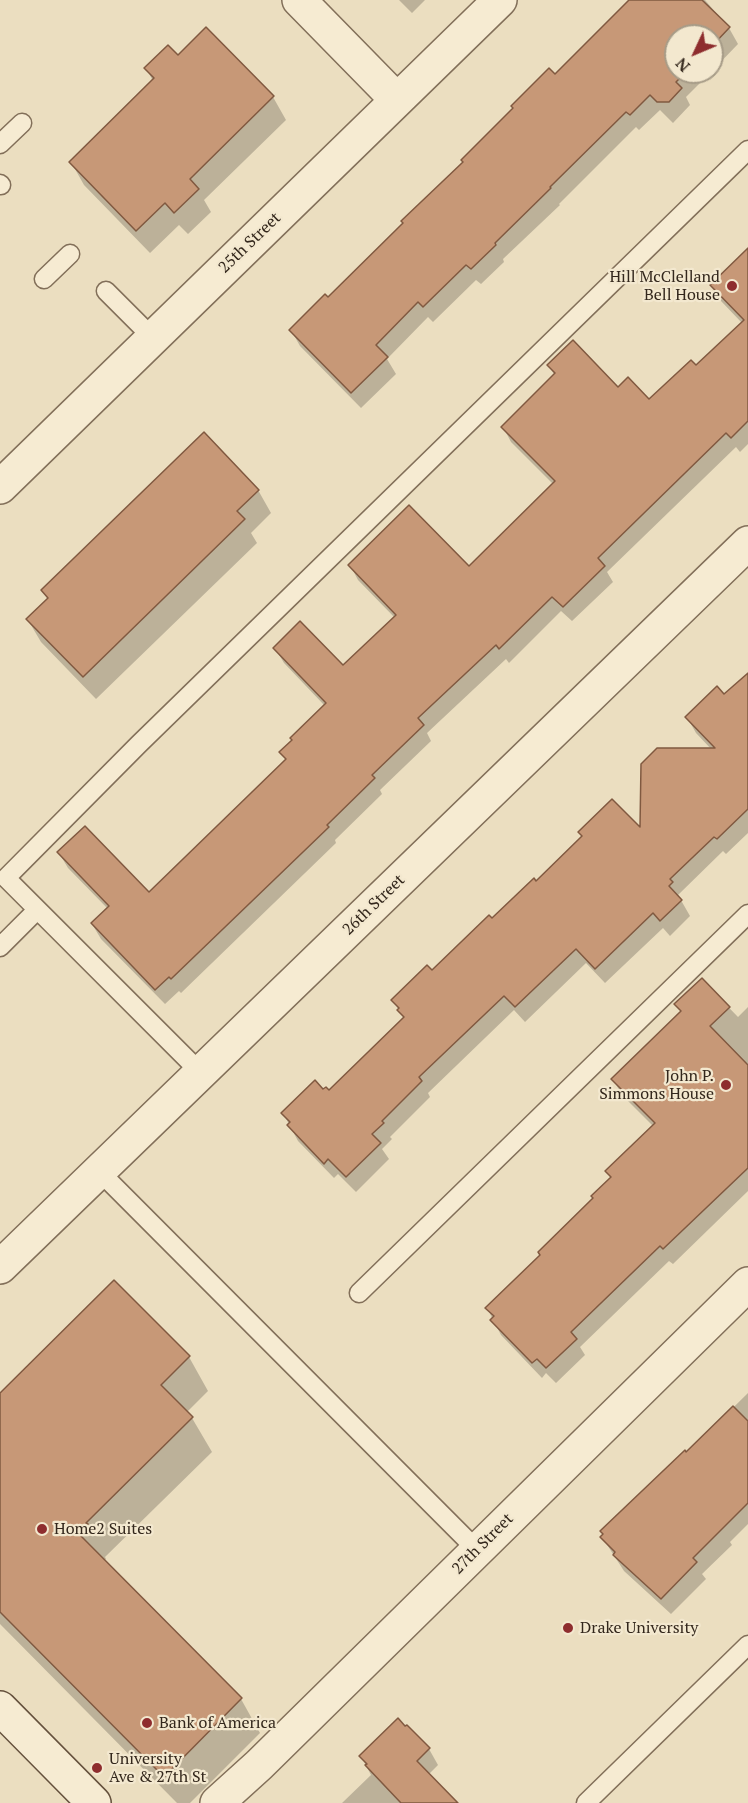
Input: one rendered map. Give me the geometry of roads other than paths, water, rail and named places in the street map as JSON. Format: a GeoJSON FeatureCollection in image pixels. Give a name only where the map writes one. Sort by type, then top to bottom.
{"type":"FeatureCollection","features":[{"type":"Feature","properties":{"kind":"street"},"geometry":{"type":"LineString","coordinates":[[299,0],[397,100]]}},
{"type":"Feature","properties":{"kind":"street","name":"25th Street"},"geometry":{"type":"LineString","coordinates":[[0,487],[500,0]]}},
{"type":"Feature","properties":{"kind":"street","name":"26th Street"},"geometry":{"type":"LineString","coordinates":[[0,1267],[748,543]]}},
{"type":"Feature","properties":{"kind":"street","name":"27th Street"},"geometry":{"type":"LineString","coordinates":[[217,1803],[259,1765],[748,1284]]}},
{"type":"Feature","properties":{"kind":"street"},"geometry":{"type":"LineString","coordinates":[[0,1708],[94,1803]]}},
{"type":"Feature","properties":{"kind":"lane"},"geometry":{"type":"LineString","coordinates":[[0,144],[22,123]]}},
{"type":"Feature","properties":{"kind":"lane"},"geometry":{"type":"LineString","coordinates":[[201,1073],[6,878],[162,721],[748,150]]}},
{"type":"Feature","properties":{"kind":"lane"},"geometry":{"type":"LineString","coordinates":[[44,279],[70,254]]}},
{"type":"Feature","properties":{"kind":"lane"},"geometry":{"type":"LineString","coordinates":[[106,291],[153,338]]}},
{"type":"Feature","properties":{"kind":"lane"},"geometry":{"type":"LineString","coordinates":[[0,947],[37,910]]}},
{"type":"Feature","properties":{"kind":"lane"},"geometry":{"type":"LineString","coordinates":[[358,1293],[748,914]]}},
{"type":"Feature","properties":{"kind":"lane"},"geometry":{"type":"LineString","coordinates":[[100,1172],[477,1550]]}},
{"type":"Feature","properties":{"kind":"lane"},"geometry":{"type":"LineString","coordinates":[[586,1803],[748,1645]]}},
{"type":"Feature","properties":{"kind":"place","name":"Hill McClelland Bell House"},"geometry":{"type":"Point","coordinates":[732,286]}},
{"type":"Feature","properties":{"kind":"place","name":"John P. Simmons House"},"geometry":{"type":"Point","coordinates":[726,1085]}},
{"type":"Feature","properties":{"kind":"place","name":"Home2 Suites"},"geometry":{"type":"Point","coordinates":[42,1529]}},
{"type":"Feature","properties":{"kind":"place","name":"Drake University"},"geometry":{"type":"Point","coordinates":[568,1628]}},
{"type":"Feature","properties":{"kind":"place","name":"Bank of America"},"geometry":{"type":"Point","coordinates":[147,1723]}},
{"type":"Feature","properties":{"kind":"place","name":"University Ave & 27th St"},"geometry":{"type":"Point","coordinates":[97,1768]}}]}
